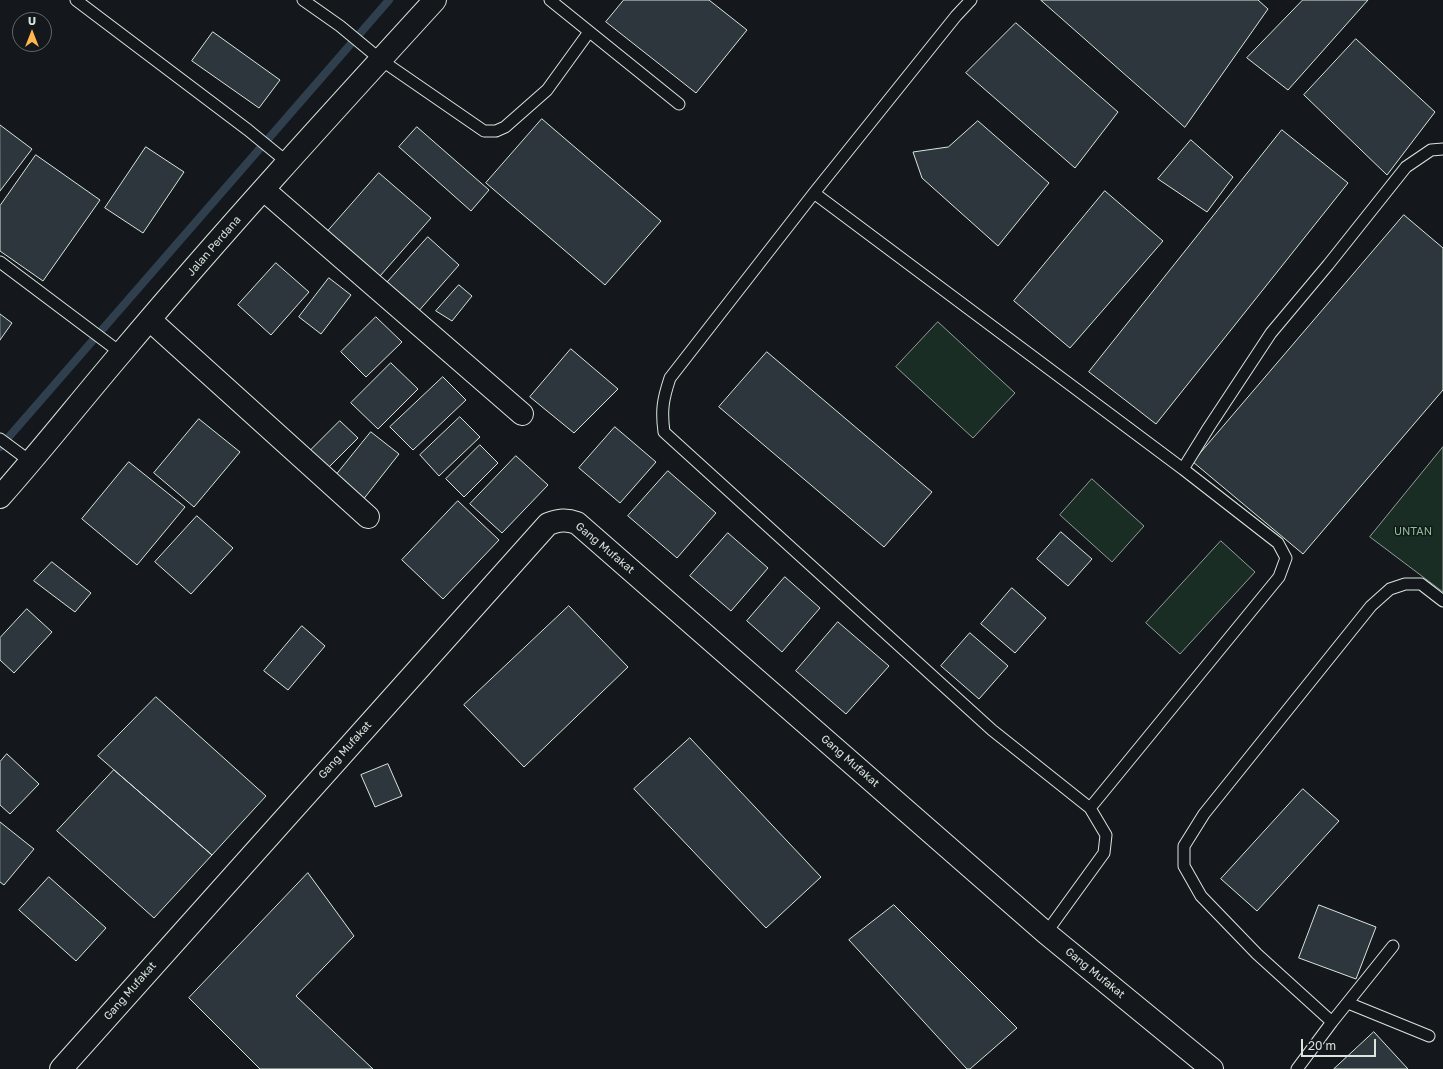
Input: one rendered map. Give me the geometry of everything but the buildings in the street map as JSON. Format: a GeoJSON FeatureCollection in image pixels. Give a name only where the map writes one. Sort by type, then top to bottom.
{"type":"FeatureCollection","features":[{"type":"Feature","properties":{"kind":"street","name":"Jalan Perdana"},"geometry":{"type":"LineString","coordinates":[[0,497],[31,462],[113,347],[150,320],[264,190],[281,158],[374,54],[435,0]]}},
{"type":"Feature","properties":{"kind":"street"},"geometry":{"type":"LineString","coordinates":[[264,190],[522,414]]}},
{"type":"Feature","properties":{"kind":"street"},"geometry":{"type":"LineString","coordinates":[[150,320],[368,516]]}},
{"type":"Feature","properties":{"kind":"street","name":"Gang Mufakat"},"geometry":{"type":"LineString","coordinates":[[61,1069],[548,524],[557,520],[566,519],[577,523],[1046,933],[1212,1069]]}},
{"type":"Feature","properties":{"kind":"lane"},"geometry":{"type":"LineString","coordinates":[[76,0],[254,135],[281,158]]}},
{"type":"Feature","properties":{"kind":"lane"},"geometry":{"type":"LineString","coordinates":[[302,0],[340,26],[374,54],[484,131],[496,131],[505,127],[547,90],[589,32]]}},
{"type":"Feature","properties":{"kind":"lane"},"geometry":{"type":"LineString","coordinates":[[550,0],[679,104]]}},
{"type":"Feature","properties":{"kind":"lane"},"geometry":{"type":"LineString","coordinates":[[970,0],[814,193],[670,378],[664,397],[662,416],[664,432],[992,730],[1090,808],[1106,835],[1104,853],[1046,933]]}},
{"type":"Feature","properties":{"kind":"lane"},"geometry":{"type":"LineString","coordinates":[[1183,470],[1209,427],[1271,333],[1328,265],[1406,167],[1431,150],[1443,149]]}},
{"type":"Feature","properties":{"kind":"lane"},"geometry":{"type":"LineString","coordinates":[[814,193],[1278,543],[1286,558],[1279,576],[1090,808]]}},
{"type":"Feature","properties":{"kind":"lane"},"geometry":{"type":"LineString","coordinates":[[0,262],[113,347]]}},
{"type":"Feature","properties":{"kind":"lane"},"geometry":{"type":"LineString","coordinates":[[1,440],[31,462]]}},
{"type":"Feature","properties":{"kind":"lane"},"geometry":{"type":"LineString","coordinates":[[1332,1022],[1257,954],[1201,896],[1184,866],[1184,846],[1204,814],[1371,606],[1390,589],[1405,584],[1420,584],[1443,601]]}},
{"type":"Feature","properties":{"kind":"lane"},"geometry":{"type":"LineString","coordinates":[[1297,1069],[1332,1022],[1393,946]]}},
{"type":"Feature","properties":{"kind":"lane"},"geometry":{"type":"LineString","coordinates":[[1348,1003],[1429,1036]]}},
{"type":"Feature","properties":{"kind":"green space"},"geometry":{"type":"Polygon","coordinates":[[[938,322],[1015,393],[973,438],[896,367],[938,322]]]}},
{"type":"Feature","properties":{"kind":"green space","name":"UNTAN"},"geometry":{"type":"Polygon","coordinates":[[[1443,447],[1443,592],[1370,537],[1443,447]]]}},
{"type":"Feature","properties":{"kind":"green space"},"geometry":{"type":"Polygon","coordinates":[[[1092,479],[1144,526],[1112,562],[1060,515],[1092,479]]]}},
{"type":"Feature","properties":{"kind":"green space"},"geometry":{"type":"Polygon","coordinates":[[[1221,541],[1255,572],[1180,654],[1146,623],[1221,541]]]}},
{"type":"Feature","properties":{"kind":"waterway"},"geometry":{"type":"LineString","coordinates":[[0,447],[389,0]]}}]}
